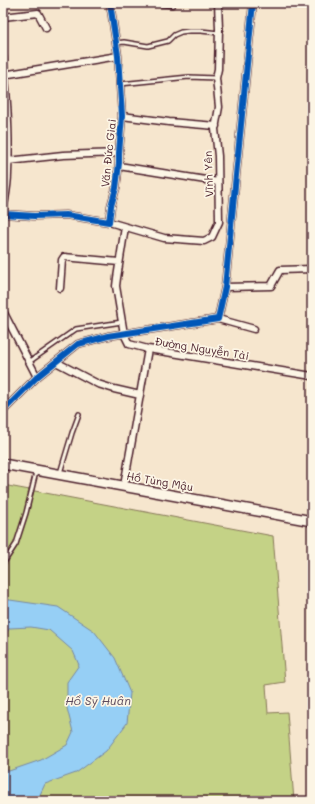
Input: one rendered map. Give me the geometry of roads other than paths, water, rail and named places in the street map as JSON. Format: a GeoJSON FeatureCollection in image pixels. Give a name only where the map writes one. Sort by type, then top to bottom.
{"type":"FeatureCollection","features":[{"type":"Feature","properties":{"kind":"main road","name":"Hồ Tùng Mậu"},"geometry":{"type":"LineString","coordinates":[[3,464],[312,521]]}},
{"type":"Feature","properties":{"kind":"street","name":"Văn Đức Giai"},"geometry":{"type":"LineString","coordinates":[[109,222],[119,166],[122,116],[118,56],[110,3]]}},
{"type":"Feature","properties":{"kind":"street"},"geometry":{"type":"LineString","coordinates":[[161,3],[172,4]]}},
{"type":"Feature","properties":{"kind":"street","name":"Vĩnh Yên"},"geometry":{"type":"LineString","coordinates":[[109,222],[164,238],[204,241],[212,237],[219,222],[216,126],[218,107],[216,78],[218,69],[219,33],[218,3]]}},
{"type":"Feature","properties":{"kind":"street"},"geometry":{"type":"LineString","coordinates":[[218,319],[225,287],[253,3]]}},
{"type":"Feature","properties":{"kind":"street"},"geometry":{"type":"LineString","coordinates":[[3,17],[38,13],[46,28]]}},
{"type":"Feature","properties":{"kind":"street"},"geometry":{"type":"LineString","coordinates":[[4,75],[118,56]]}},
{"type":"Feature","properties":{"kind":"street"},"geometry":{"type":"LineString","coordinates":[[3,57],[8,182],[3,213],[34,216],[66,215],[109,222]]}},
{"type":"Feature","properties":{"kind":"street"},"geometry":{"type":"LineString","coordinates":[[122,116],[216,126]]}},
{"type":"Feature","properties":{"kind":"street"},"geometry":{"type":"LineString","coordinates":[[6,161],[63,155],[119,153]]}},
{"type":"Feature","properties":{"kind":"street"},"geometry":{"type":"LineString","coordinates":[[119,166],[218,182]]}},
{"type":"Feature","properties":{"kind":"street"},"geometry":{"type":"LineString","coordinates":[[124,334],[116,286],[125,227]]}},
{"type":"Feature","properties":{"kind":"street"},"geometry":{"type":"LineString","coordinates":[[60,288],[62,260],[64,257],[119,262]]}},
{"type":"Feature","properties":{"kind":"street"},"geometry":{"type":"LineString","coordinates":[[225,287],[271,286],[280,270],[312,269]]}},
{"type":"Feature","properties":{"kind":"street"},"geometry":{"type":"LineString","coordinates":[[3,311],[37,377]]}},
{"type":"Feature","properties":{"kind":"street"},"geometry":{"type":"LineString","coordinates":[[3,411],[37,377],[78,344],[108,336],[218,319],[254,329]]}},
{"type":"Feature","properties":{"kind":"street","name":"Đường Nguyễn Tài"},"geometry":{"type":"LineString","coordinates":[[124,334],[128,344],[148,349],[312,376]]}},
{"type":"Feature","properties":{"kind":"street"},"geometry":{"type":"LineString","coordinates":[[124,486],[148,349]]}},
{"type":"Feature","properties":{"kind":"street"},"geometry":{"type":"LineString","coordinates":[[56,362],[98,384],[140,395]]}},
{"type":"Feature","properties":{"kind":"lane"},"geometry":{"type":"LineString","coordinates":[[116,43],[124,42],[148,46],[168,41],[174,35],[181,32],[201,31],[219,33]]}},
{"type":"Feature","properties":{"kind":"lane"},"geometry":{"type":"LineString","coordinates":[[120,84],[189,77],[216,78]]}},
{"type":"Feature","properties":{"kind":"lane"},"geometry":{"type":"LineString","coordinates":[[29,362],[76,329],[122,322]]}},
{"type":"Feature","properties":{"kind":"lane"},"geometry":{"type":"LineString","coordinates":[[60,474],[79,414]]}},
{"type":"Feature","properties":{"kind":"lane"},"geometry":{"type":"LineString","coordinates":[[3,564],[16,544],[26,513],[36,470]]}},
{"type":"Feature","properties":{"kind":"water","name":"Hồ Sỹ Huân"},"geometry":{"type":"Polygon","coordinates":[[[3,599],[58,607],[94,631],[115,658],[130,693],[127,723],[106,751],[76,773],[45,784],[37,801],[3,801],[3,768],[9,771],[41,760],[67,745],[73,732],[67,708],[67,682],[79,665],[73,651],[49,630],[31,627],[10,628],[3,637],[3,599]]]}}]}
